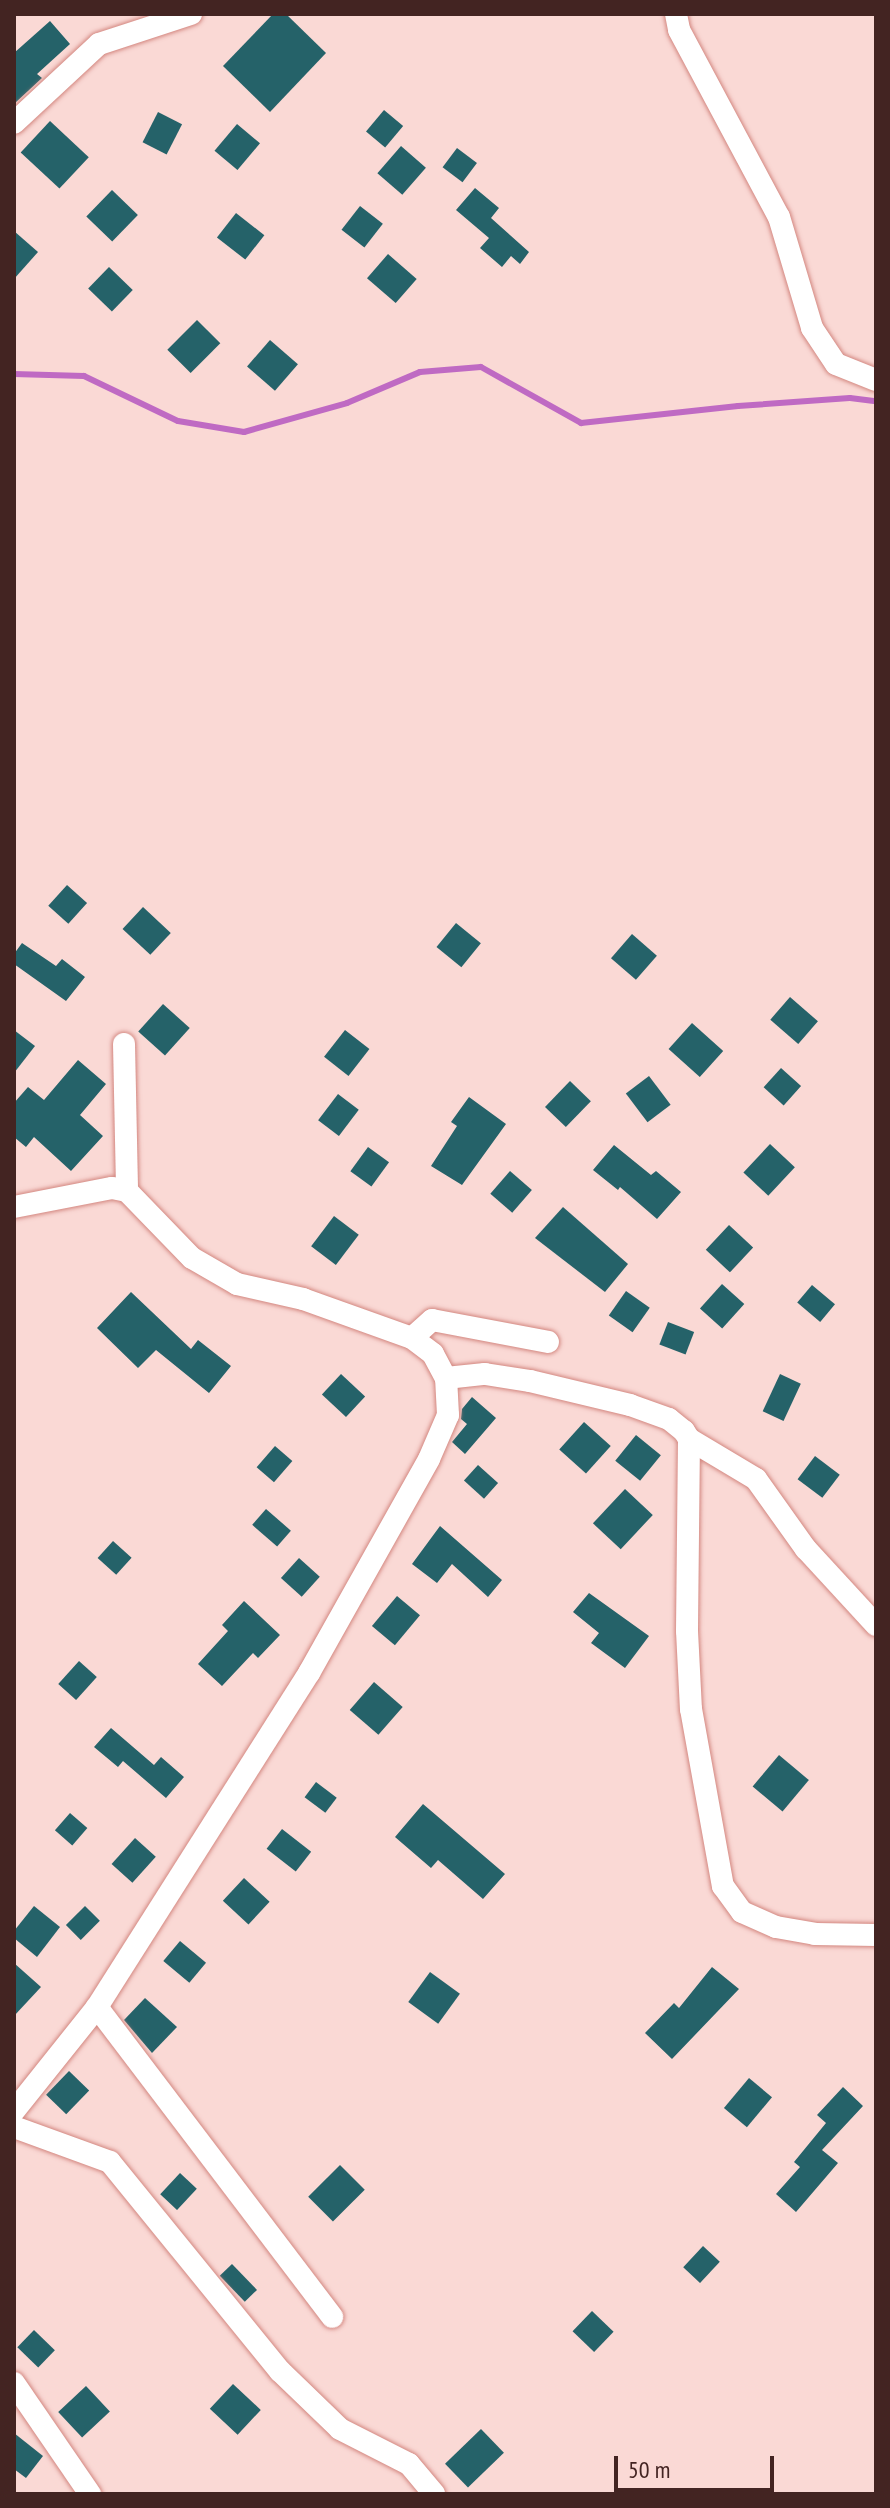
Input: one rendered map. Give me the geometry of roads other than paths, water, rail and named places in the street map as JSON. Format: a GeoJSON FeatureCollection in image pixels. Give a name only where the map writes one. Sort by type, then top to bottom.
{"type":"FeatureCollection","features":[{"type":"Feature","properties":{"kind":"street"},"geometry":{"type":"LineString","coordinates":[[14,123],[99,44],[191,14]]}},
{"type":"Feature","properties":{"kind":"street"},"geometry":{"type":"LineString","coordinates":[[676,14],[679,30],[779,217],[812,328],[836,364],[876,380]]}},
{"type":"Feature","properties":{"kind":"street"},"geometry":{"type":"LineString","coordinates":[[124,1044],[127,1191]]}},
{"type":"Feature","properties":{"kind":"street"},"geometry":{"type":"LineString","coordinates":[[14,1207],[112,1188],[127,1191],[192,1258],[237,1284],[303,1299],[412,1338],[433,1354],[446,1378],[448,1415],[429,1459],[309,1673],[97,2007],[15,2112],[110,2162],[280,2371],[340,2429],[409,2464],[434,2494]]}},
{"type":"Feature","properties":{"kind":"street"},"geometry":{"type":"LineString","coordinates":[[412,1338],[432,1320],[548,1342]]}},
{"type":"Feature","properties":{"kind":"street"},"geometry":{"type":"LineString","coordinates":[[446,1378],[485,1374],[630,1405],[669,1419],[689,1439],[756,1479],[806,1549],[876,1625]]}},
{"type":"Feature","properties":{"kind":"street"},"geometry":{"type":"LineString","coordinates":[[689,1439],[687,1631],[691,1709],[723,1886],[742,1912],[776,1927],[815,1934],[876,1935]]}},
{"type":"Feature","properties":{"kind":"street"},"geometry":{"type":"LineString","coordinates":[[97,2007],[332,2317]]}},
{"type":"Feature","properties":{"kind":"street"},"geometry":{"type":"LineString","coordinates":[[14,2383],[90,2494]]}},
{"type":"Feature","properties":{"kind":"waterway"},"geometry":{"type":"LineString","coordinates":[[14,374],[84,376],[178,421],[244,432],[347,403],[420,372],[481,367],[581,423],[738,406],[850,398],[876,401]]}}]}
